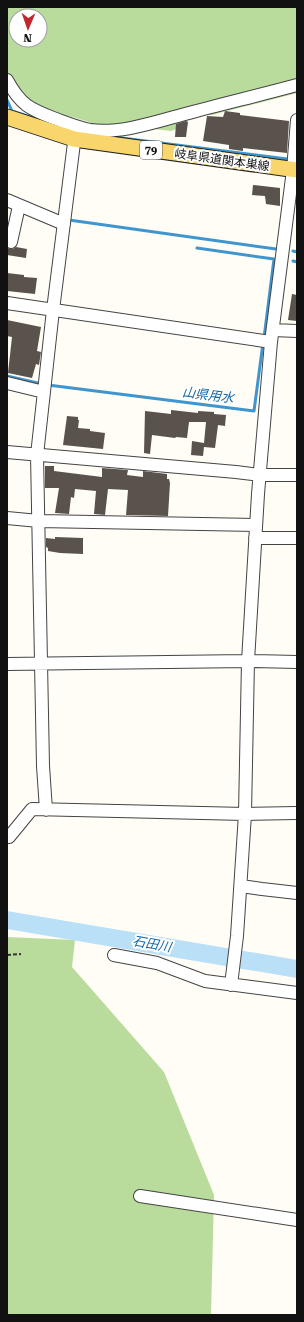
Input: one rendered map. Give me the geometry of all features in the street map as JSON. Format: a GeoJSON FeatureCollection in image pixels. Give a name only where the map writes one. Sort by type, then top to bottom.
{"type":"FeatureCollection","features":[{"type":"Feature","properties":{"kind":"main road","name":"岐阜県道関本巣線"},"geometry":{"type":"LineString","coordinates":[[7,117],[75,133],[295,170]]}},
{"type":"Feature","properties":{"kind":"street"},"geometry":{"type":"LineString","coordinates":[[7,80],[19,100],[28,107],[75,133],[90,130],[114,130],[143,125],[297,85]]}},
{"type":"Feature","properties":{"kind":"street"},"geometry":{"type":"LineString","coordinates":[[231,980],[238,936],[246,814],[248,661],[255,538],[271,342],[295,170],[297,120]]}},
{"type":"Feature","properties":{"kind":"street"},"geometry":{"type":"LineString","coordinates":[[46,810],[43,766],[37,455],[75,133]]}},
{"type":"Feature","properties":{"kind":"street"},"geometry":{"type":"LineString","coordinates":[[7,200],[64,224]]}},
{"type":"Feature","properties":{"kind":"street"},"geometry":{"type":"LineString","coordinates":[[11,242],[19,206]]}},
{"type":"Feature","properties":{"kind":"street"},"geometry":{"type":"LineString","coordinates":[[7,303],[271,342]]}},
{"type":"Feature","properties":{"kind":"street"},"geometry":{"type":"LineString","coordinates":[[273,330],[297,332]]}},
{"type":"Feature","properties":{"kind":"street"},"geometry":{"type":"LineString","coordinates":[[7,383],[44,387]]}},
{"type":"Feature","properties":{"kind":"street"},"geometry":{"type":"LineString","coordinates":[[7,452],[260,475],[297,475]]}},
{"type":"Feature","properties":{"kind":"street"},"geometry":{"type":"LineString","coordinates":[[7,518],[39,521],[256,525]]}},
{"type":"Feature","properties":{"kind":"street"},"geometry":{"type":"LineString","coordinates":[[255,538],[297,538]]}},
{"type":"Feature","properties":{"kind":"street"},"geometry":{"type":"LineString","coordinates":[[7,664],[248,661],[297,662]]}},
{"type":"Feature","properties":{"kind":"street"},"geometry":{"type":"LineString","coordinates":[[7,837],[9,837],[32,809],[246,814],[297,813]]}},
{"type":"Feature","properties":{"kind":"street"},"geometry":{"type":"LineString","coordinates":[[241,886],[262,890],[297,893]]}},
{"type":"Feature","properties":{"kind":"street"},"geometry":{"type":"LineString","coordinates":[[114,955],[157,963],[205,981],[231,980],[297,993]]}},
{"type":"Feature","properties":{"kind":"street"},"geometry":{"type":"LineString","coordinates":[[140,1196],[297,1220]]}},
{"type":"Feature","properties":{"kind":"path"},"geometry":{"type":"LineString","coordinates":[[7,955],[21,954]]}},
{"type":"Feature","properties":{"kind":"green space"},"geometry":{"type":"Polygon","coordinates":[[[7,7],[297,7],[297,93],[212,115],[191,113],[185,126],[171,131],[138,127],[95,125],[30,105],[9,77],[7,71],[7,7]]]}},
{"type":"Feature","properties":{"kind":"green space"},"geometry":{"type":"Polygon","coordinates":[[[7,937],[75,940],[72,967],[164,1072],[214,1195],[211,1315],[7,1315],[7,937]]]}},
{"type":"Feature","properties":{"kind":"building"},"geometry":{"type":"Polygon","coordinates":[[[225,111],[240,113],[240,115],[289,121],[287,153],[243,148],[243,151],[229,149],[229,145],[203,141],[207,116],[223,117],[225,111]]]}},
{"type":"Feature","properties":{"kind":"building"},"geometry":{"type":"Polygon","coordinates":[[[186,121],[188,122],[186,137],[175,137],[176,124],[186,121]]]}},
{"type":"Feature","properties":{"kind":"building"},"geometry":{"type":"Polygon","coordinates":[[[253,185],[280,188],[280,206],[266,204],[265,196],[252,195],[253,185]]]}},
{"type":"Feature","properties":{"kind":"building"},"geometry":{"type":"Polygon","coordinates":[[[16,247],[27,249],[26,258],[7,255],[7,248],[13,249],[16,247]]]}},
{"type":"Feature","properties":{"kind":"building"},"geometry":{"type":"Polygon","coordinates":[[[7,273],[37,278],[35,294],[7,291],[7,273]]]}},
{"type":"Feature","properties":{"kind":"building"},"geometry":{"type":"Polygon","coordinates":[[[292,294],[297,295],[297,321],[288,320],[292,294]]]}},
{"type":"Feature","properties":{"kind":"building"},"geometry":{"type":"Polygon","coordinates":[[[7,320],[41,327],[37,351],[41,352],[39,365],[36,364],[32,378],[8,373],[12,337],[7,336],[7,320]]]}},
{"type":"Feature","properties":{"kind":"building"},"geometry":{"type":"Polygon","coordinates":[[[171,410],[198,413],[198,411],[214,412],[214,414],[226,415],[225,426],[218,425],[215,448],[204,447],[203,456],[191,455],[192,441],[204,443],[206,422],[189,422],[187,438],[152,435],[150,454],[144,453],[145,411],[171,414],[171,410]]]}},
{"type":"Feature","properties":{"kind":"building"},"geometry":{"type":"Polygon","coordinates":[[[67,416],[78,417],[78,428],[90,429],[90,431],[105,433],[103,449],[63,445],[67,416]]]}},
{"type":"Feature","properties":{"kind":"building"},"geometry":{"type":"Polygon","coordinates":[[[45,466],[54,466],[54,471],[102,477],[102,468],[128,470],[127,475],[143,477],[143,471],[167,474],[167,479],[169,479],[170,483],[168,516],[126,515],[128,490],[108,489],[105,515],[94,514],[96,491],[75,489],[74,498],[71,497],[69,514],[55,513],[59,488],[45,488],[45,466]]]}},
{"type":"Feature","properties":{"kind":"building"},"geometry":{"type":"Polygon","coordinates":[[[55,537],[83,538],[83,554],[48,551],[48,548],[46,547],[46,538],[55,539],[55,537]]]}},
{"type":"Feature","properties":{"kind":"waterway"},"geometry":{"type":"LineString","coordinates":[[7,100],[12,111],[46,122]]}},
{"type":"Feature","properties":{"kind":"waterway"},"geometry":{"type":"LineString","coordinates":[[106,136],[287,159]]}},
{"type":"Feature","properties":{"kind":"waterway"},"geometry":{"type":"LineString","coordinates":[[69,220],[276,249]]}},
{"type":"Feature","properties":{"kind":"waterway","name":"山県用水"},"geometry":{"type":"LineString","coordinates":[[197,248],[274,259],[264,338]]}},
{"type":"Feature","properties":{"kind":"waterway"},"geometry":{"type":"LineString","coordinates":[[293,251],[297,252]]}},
{"type":"Feature","properties":{"kind":"waterway","name":"山県用水"},"geometry":{"type":"LineString","coordinates":[[293,261],[297,262]]}},
{"type":"Feature","properties":{"kind":"waterway","name":"山県用水"},"geometry":{"type":"LineString","coordinates":[[48,385],[254,411],[263,343]]}},
{"type":"Feature","properties":{"kind":"waterway","name":"山県用水"},"geometry":{"type":"LineString","coordinates":[[7,376],[42,384]]}},
{"type":"Feature","properties":{"kind":"waterway","name":"石田川"},"geometry":{"type":"LineString","coordinates":[[7,920],[297,969]]}}]}
